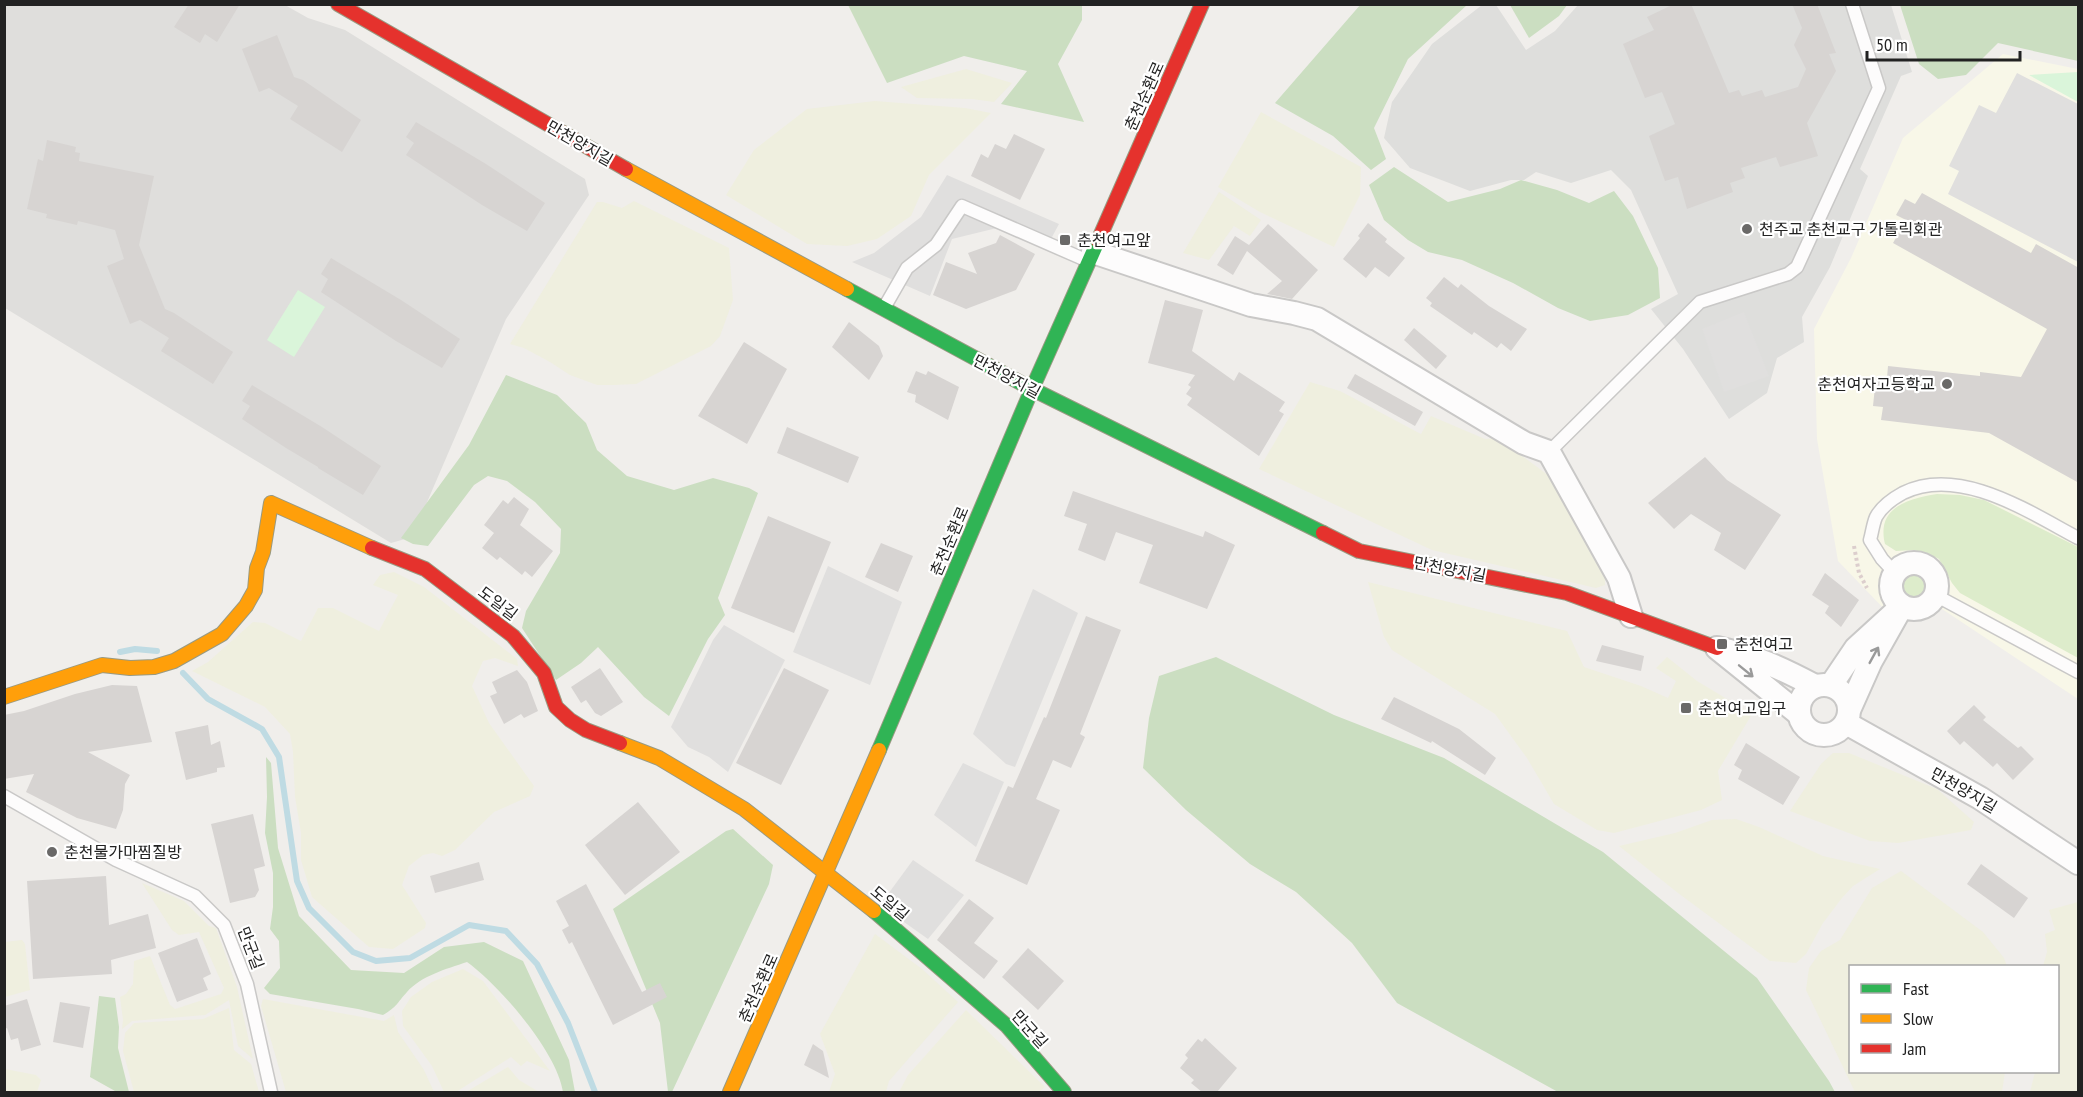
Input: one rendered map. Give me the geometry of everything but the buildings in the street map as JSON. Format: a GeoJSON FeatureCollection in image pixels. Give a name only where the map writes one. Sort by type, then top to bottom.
{"type":"FeatureCollection","features":[{"type":"Feature","properties":{"kind":"street","name":"만천양지길"},"geometry":{"type":"LineString","coordinates":[[338,4],[649,182],[1032,390],[1359,551],[1567,593],[1717,648]]}},
{"type":"Feature","properties":{"kind":"street","name":"춘천순환로"},"geometry":{"type":"LineString","coordinates":[[730,1092],[827,873],[1032,390],[1202,4]]}},
{"type":"Feature","properties":{"kind":"street"},"geometry":{"type":"LineString","coordinates":[[1091,256],[1251,305],[1317,319],[1524,443],[1549,452],[1619,578],[1631,616]]}},
{"type":"Feature","properties":{"kind":"street","name":"도일길"},"geometry":{"type":"LineString","coordinates":[[4,697],[102,665],[142,668],[174,662],[222,634],[246,606],[255,590],[257,568],[263,552],[271,503],[366,546],[425,569],[513,636],[544,674],[556,707],[570,720],[586,730],[659,758],[744,809],[827,873],[968,992]]}},
{"type":"Feature","properties":{"kind":"street"},"geometry":{"type":"LineString","coordinates":[[1913,563],[1927,567],[1935,579],[1935,595],[1925,606],[1910,609],[1902,606],[1892,594],[1891,587],[1895,573],[1906,564],[1913,563]]}},
{"type":"Feature","properties":{"kind":"street"},"geometry":{"type":"LineString","coordinates":[[1799,714],[1802,697],[1823,685],[1856,648],[1902,606]]}},
{"type":"Feature","properties":{"kind":"street"},"geometry":{"type":"LineString","coordinates":[[1717,648],[1799,714],[1808,729],[1824,735],[1840,730],[1871,661],[1902,606]]}},
{"type":"Feature","properties":{"kind":"street"},"geometry":{"type":"LineString","coordinates":[[1717,648],[1747,654],[1844,693],[1848,716]]}},
{"type":"Feature","properties":{"kind":"street","name":"만천양지길"},"geometry":{"type":"LineString","coordinates":[[1848,716],[2079,863]]}},
{"type":"Feature","properties":{"kind":"street","name":"만군길"},"geometry":{"type":"LineString","coordinates":[[968,992],[1007,1026],[1064,1092]]}},
{"type":"Feature","properties":{"kind":"lane"},"geometry":{"type":"LineString","coordinates":[[1549,452],[1700,302],[1788,274],[1797,267],[1879,88],[1852,4]]}},
{"type":"Feature","properties":{"kind":"lane"},"geometry":{"type":"LineString","coordinates":[[884,309],[907,268],[936,245],[962,206],[1091,256]]}},
{"type":"Feature","properties":{"kind":"lane"},"geometry":{"type":"LineString","coordinates":[[1895,573],[1882,559],[1870,540],[1876,518],[1890,500],[1914,487],[1952,484],[1990,493],[2079,538]]}},
{"type":"Feature","properties":{"kind":"lane"},"geometry":{"type":"LineString","coordinates":[[1935,595],[2079,672]]}},
{"type":"Feature","properties":{"kind":"lane","name":"만군길"},"geometry":{"type":"LineString","coordinates":[[4,796],[116,860],[195,896],[224,925],[247,984],[271,1092]]}},
{"type":"Feature","properties":{"kind":"path"},"geometry":{"type":"LineString","coordinates":[[1854,539],[1859,573],[1868,588]]}},
{"type":"Feature","properties":{"kind":"shaded area"},"geometry":{"type":"Polygon","coordinates":[[[4,5],[285,5],[308,18],[345,30],[585,179],[589,195],[506,319],[412,537],[391,543],[5,308],[4,5]]]}},
{"type":"Feature","properties":{"kind":"shaded area","name":"천주교 춘천교구 가톨릭회관"},"geometry":{"type":"Polygon","coordinates":[[[1482,5],[1496,5],[1526,50],[1555,31],[1578,5],[1891,5],[1912,72],[1901,76],[1860,169],[1868,176],[1830,267],[1802,317],[1804,342],[1777,358],[1767,393],[1729,419],[1683,349],[1651,309],[1678,294],[1631,190],[1611,170],[1571,183],[1536,172],[1524,180],[1511,180],[1470,191],[1410,168],[1384,138],[1392,102],[1432,44],[1482,5]]]}},
{"type":"Feature","properties":{"kind":"shaded area","name":"춘천여자고등학교"},"geometry":{"type":"Polygon","coordinates":[[[2003,54],[2078,69],[2078,699],[1942,609],[1889,614],[1838,561],[1817,439],[1814,329],[1851,258],[1903,138],[2003,54]]]}},
{"type":"Feature","properties":{"kind":"shaded area"},"geometry":{"type":"Polygon","coordinates":[[[2017,73],[2078,104],[2078,262],[1948,194],[1959,171],[1949,166],[1979,105],[1996,113],[2017,73]]]}},
{"type":"Feature","properties":{"kind":"shaded area"},"geometry":{"type":"Polygon","coordinates":[[[947,175],[1059,224],[1045,250],[1001,227],[952,239],[930,296],[852,262],[874,253],[921,217],[947,175]]]}},
{"type":"Feature","properties":{"kind":"shaded area"},"geometry":{"type":"Polygon","coordinates":[[[1744,312],[1769,376],[1724,392],[1702,329],[1744,312]]]}},
{"type":"Feature","properties":{"kind":"shaded area"},"geometry":{"type":"Polygon","coordinates":[[[828,566],[902,602],[870,685],[793,652],[828,566]]]}},
{"type":"Feature","properties":{"kind":"shaded area"},"geometry":{"type":"Polygon","coordinates":[[[1033,589],[1078,613],[1015,767],[1006,764],[973,734],[1033,589]]]}},
{"type":"Feature","properties":{"kind":"shaded area"},"geometry":{"type":"Polygon","coordinates":[[[724,625],[785,660],[728,772],[709,757],[688,747],[671,727],[713,640],[724,625]]]}},
{"type":"Feature","properties":{"kind":"shaded area"},"geometry":{"type":"Polygon","coordinates":[[[963,763],[1004,782],[976,847],[934,815],[963,763]]]}},
{"type":"Feature","properties":{"kind":"shaded area"},"geometry":{"type":"Polygon","coordinates":[[[913,860],[964,895],[928,939],[880,905],[913,860]]]}},
{"type":"Feature","properties":{"kind":"green space"},"geometry":{"type":"Polygon","coordinates":[[[1361,4],[1467,5],[1408,59],[1374,128],[1386,159],[1371,170],[1333,136],[1275,103],[1361,4]]]}},
{"type":"Feature","properties":{"kind":"green space"},"geometry":{"type":"Polygon","coordinates":[[[848,5],[1082,5],[1082,20],[1058,64],[1084,122],[1001,104],[1027,71],[964,56],[887,83],[848,5]]]}},
{"type":"Feature","properties":{"kind":"green space"},"geometry":{"type":"Polygon","coordinates":[[[1510,5],[1567,5],[1559,16],[1529,38],[1510,5]]]}},
{"type":"Feature","properties":{"kind":"green space"},"geometry":{"type":"Polygon","coordinates":[[[1900,5],[2078,5],[2078,61],[1998,43],[1966,75],[1938,79],[1919,64],[1900,5]]]}},
{"type":"Feature","properties":{"kind":"green space"},"geometry":{"type":"Polygon","coordinates":[[[966,69],[1012,83],[994,102],[972,99],[917,98],[901,87],[966,69]]]}},
{"type":"Feature","properties":{"kind":"green space"},"geometry":{"type":"Polygon","coordinates":[[[2078,72],[2078,102],[2029,75],[2078,72]]]}},
{"type":"Feature","properties":{"kind":"green space"},"geometry":{"type":"Polygon","coordinates":[[[875,101],[965,108],[991,113],[929,175],[911,216],[877,239],[847,246],[807,244],[726,195],[754,150],[807,109],[875,101]]]}},
{"type":"Feature","properties":{"kind":"green space"},"geometry":{"type":"Polygon","coordinates":[[[1261,112],[1361,167],[1360,195],[1334,247],[1260,212],[1218,187],[1261,112]]]}},
{"type":"Feature","properties":{"kind":"green space"},"geometry":{"type":"Polygon","coordinates":[[[1394,167],[1448,202],[1500,189],[1521,180],[1557,190],[1589,203],[1614,191],[1633,216],[1658,268],[1660,298],[1628,315],[1590,321],[1558,308],[1513,283],[1462,260],[1428,252],[1408,240],[1384,220],[1369,185],[1394,167]]]}},
{"type":"Feature","properties":{"kind":"green space"},"geometry":{"type":"Polygon","coordinates":[[[1219,192],[1261,220],[1250,236],[1234,226],[1209,260],[1183,253],[1219,192]]]}},
{"type":"Feature","properties":{"kind":"green space"},"geometry":{"type":"Polygon","coordinates":[[[634,201],[729,248],[733,300],[720,336],[711,346],[636,384],[613,385],[597,385],[570,375],[524,348],[510,344],[597,202],[622,208],[634,201]]]}},
{"type":"Feature","properties":{"kind":"green space"},"geometry":{"type":"Polygon","coordinates":[[[298,290],[325,307],[294,357],[267,340],[298,290]]]}},
{"type":"Feature","properties":{"kind":"green space"},"geometry":{"type":"Polygon","coordinates":[[[506,375],[557,395],[586,423],[597,450],[627,476],[674,490],[713,478],[749,488],[758,493],[718,598],[725,615],[708,639],[669,716],[644,697],[598,647],[581,663],[556,680],[522,628],[526,611],[560,553],[561,529],[535,502],[507,481],[488,476],[474,485],[428,546],[413,544],[401,538],[469,445],[506,375]]]}},
{"type":"Feature","properties":{"kind":"green space"},"geometry":{"type":"Polygon","coordinates":[[[1310,382],[1340,391],[1421,434],[1431,416],[1485,439],[1498,438],[1552,478],[1605,573],[1605,585],[1596,588],[1432,550],[1259,469],[1310,382]]]}},
{"type":"Feature","properties":{"kind":"green space"},"geometry":{"type":"Polygon","coordinates":[[[1937,494],[1960,495],[1984,500],[2078,547],[2078,658],[1960,593],[1939,559],[1913,550],[1896,551],[1885,544],[1883,531],[1890,513],[1905,502],[1937,494]]]}},
{"type":"Feature","properties":{"kind":"green space"},"geometry":{"type":"Polygon","coordinates":[[[1914,571],[1924,575],[1928,585],[1924,595],[1914,599],[1904,595],[1900,585],[1904,575],[1914,571]]]}},
{"type":"Feature","properties":{"kind":"green space"},"geometry":{"type":"Polygon","coordinates":[[[394,572],[424,587],[517,659],[518,666],[495,658],[483,661],[472,686],[489,723],[534,786],[530,796],[494,812],[455,850],[442,856],[433,853],[423,855],[409,866],[402,885],[426,923],[425,928],[393,949],[369,947],[312,897],[301,860],[301,833],[295,797],[290,734],[265,707],[192,671],[208,662],[253,622],[265,623],[301,641],[318,608],[333,608],[379,631],[398,595],[373,585],[380,575],[394,572]]]}},
{"type":"Feature","properties":{"kind":"green space"},"geometry":{"type":"Polygon","coordinates":[[[1368,582],[1567,631],[1584,667],[1641,686],[1668,698],[1676,681],[1656,668],[1667,657],[1697,681],[1752,714],[1718,771],[1722,800],[1701,810],[1614,833],[1597,830],[1554,804],[1527,758],[1495,714],[1392,650],[1384,637],[1368,582]]]}},
{"type":"Feature","properties":{"kind":"green space"},"geometry":{"type":"Polygon","coordinates":[[[1216,657],[1334,715],[1444,758],[1603,852],[1757,978],[1835,1092],[1558,1092],[1397,1003],[1352,943],[1296,892],[1250,864],[1186,810],[1143,768],[1149,718],[1159,676],[1216,657]]]}},
{"type":"Feature","properties":{"kind":"green space"},"geometry":{"type":"Polygon","coordinates":[[[1833,753],[1849,753],[1937,789],[1974,822],[1971,830],[1898,843],[1870,841],[1790,811],[1821,764],[1833,753]]]}},
{"type":"Feature","properties":{"kind":"green space"},"geometry":{"type":"Polygon","coordinates":[[[266,757],[271,763],[278,848],[299,916],[351,970],[404,973],[444,947],[484,942],[523,961],[569,1060],[575,1092],[563,1092],[559,1076],[550,1058],[525,1021],[495,987],[467,962],[419,982],[383,1015],[270,994],[264,988],[280,968],[279,941],[270,929],[273,907],[273,873],[265,833],[266,757]]]}},
{"type":"Feature","properties":{"kind":"green space"},"geometry":{"type":"Polygon","coordinates":[[[1736,819],[1823,856],[1880,869],[1853,886],[1842,898],[1823,923],[1806,954],[1796,963],[1770,961],[1619,846],[1675,833],[1712,820],[1736,819]]]}},
{"type":"Feature","properties":{"kind":"green space"},"geometry":{"type":"Polygon","coordinates":[[[733,829],[773,865],[769,884],[672,1092],[668,1092],[660,1023],[613,909],[726,831],[733,829]]]}},
{"type":"Feature","properties":{"kind":"green space"},"geometry":{"type":"Polygon","coordinates":[[[1901,871],[1983,932],[2004,958],[2007,965],[1849,965],[1849,1073],[2005,1073],[2002,1092],[1855,1092],[1806,990],[1809,968],[1821,951],[1840,940],[1872,888],[1901,871]]]}},
{"type":"Feature","properties":{"kind":"green space"},"geometry":{"type":"Polygon","coordinates":[[[142,883],[184,901],[209,926],[216,928],[237,987],[253,1059],[238,1046],[229,1000],[205,1015],[132,1021],[122,1029],[120,997],[126,994],[133,984],[134,961],[150,956],[170,1005],[175,1009],[221,994],[224,988],[199,932],[179,935],[172,930],[142,883]]]}},
{"type":"Feature","properties":{"kind":"green space"},"geometry":{"type":"Polygon","coordinates":[[[2078,902],[2078,1092],[2030,1092],[2035,1073],[2059,1073],[2059,965],[2043,965],[2047,952],[2045,934],[2055,930],[2049,910],[2078,902]]]}},
{"type":"Feature","properties":{"kind":"green space"},"geometry":{"type":"Polygon","coordinates":[[[875,934],[922,969],[958,1002],[889,1081],[886,1092],[829,1092],[835,1074],[820,1034],[875,934]]]}},
{"type":"Feature","properties":{"kind":"green space"},"geometry":{"type":"Polygon","coordinates":[[[22,940],[25,944],[30,990],[5,997],[5,942],[22,940]]]}},
{"type":"Feature","properties":{"kind":"green space"},"geometry":{"type":"Polygon","coordinates":[[[463,969],[483,981],[550,1071],[527,1061],[521,1066],[511,1057],[456,1092],[444,1092],[432,1066],[403,1026],[402,1011],[411,997],[432,982],[463,969]]]}},
{"type":"Feature","properties":{"kind":"green space"},"geometry":{"type":"Polygon","coordinates":[[[99,996],[115,998],[119,1027],[118,1048],[129,1092],[115,1092],[90,1077],[99,996]]]}},
{"type":"Feature","properties":{"kind":"green space"},"geometry":{"type":"Polygon","coordinates":[[[263,999],[384,1021],[394,1015],[398,1032],[424,1070],[434,1092],[286,1092],[261,1006],[263,999]]]}},
{"type":"Feature","properties":{"kind":"green space"},"geometry":{"type":"Polygon","coordinates":[[[229,1008],[234,1050],[251,1064],[259,1092],[134,1092],[123,1051],[125,1033],[134,1023],[203,1019],[229,1008]]]}},
{"type":"Feature","properties":{"kind":"green space"},"geometry":{"type":"Polygon","coordinates":[[[966,1010],[1045,1087],[1039,1092],[899,1092],[908,1075],[966,1010]]]}},
{"type":"Feature","properties":{"kind":"green space"},"geometry":{"type":"Polygon","coordinates":[[[508,1067],[519,1080],[539,1092],[466,1092],[508,1067]]]}},
{"type":"Feature","properties":{"kind":"green space"},"geometry":{"type":"Polygon","coordinates":[[[5,1069],[36,1075],[41,1080],[37,1092],[5,1092],[5,1069]]]}},
{"type":"Feature","properties":{"kind":"waterway"},"geometry":{"type":"LineString","coordinates":[[120,652],[135,649],[157,651]]}},
{"type":"Feature","properties":{"kind":"waterway"},"geometry":{"type":"LineString","coordinates":[[183,673],[208,699],[262,729],[279,757],[297,881],[309,908],[353,952],[376,961],[410,958],[469,925],[506,931],[537,964],[568,1023],[595,1092]]}},
{"type":"Feature","properties":{"kind":"traffic: fast"},"geometry":{"type":"LineString","coordinates":[[879,750],[1032,389],[1098,241]]}},
{"type":"Feature","properties":{"kind":"traffic: fast"},"geometry":{"type":"LineString","coordinates":[[847,289],[1032,389],[1323,533]]}},
{"type":"Feature","properties":{"kind":"traffic: fast"},"geometry":{"type":"LineString","coordinates":[[874,911],[1007,1026],[1064,1092]]}},
{"type":"Feature","properties":{"kind":"traffic: slow"},"geometry":{"type":"LineString","coordinates":[[626,169],[847,289]]}},
{"type":"Feature","properties":{"kind":"traffic: slow"},"geometry":{"type":"LineString","coordinates":[[4,697],[102,665],[130,668],[154,667],[174,661],[222,634],[246,606],[255,590],[257,568],[263,552],[271,503],[372,548]]}},
{"type":"Feature","properties":{"kind":"traffic: slow"},"geometry":{"type":"LineString","coordinates":[[620,743],[659,758],[744,809],[874,911]]}},
{"type":"Feature","properties":{"kind":"traffic: slow"},"geometry":{"type":"LineString","coordinates":[[730,1092],[879,750]]}},
{"type":"Feature","properties":{"kind":"traffic: jam"},"geometry":{"type":"LineString","coordinates":[[338,4],[626,169]]}},
{"type":"Feature","properties":{"kind":"traffic: jam"},"geometry":{"type":"LineString","coordinates":[[1098,241],[1202,4]]}},
{"type":"Feature","properties":{"kind":"traffic: jam"},"geometry":{"type":"LineString","coordinates":[[1323,533],[1359,551],[1567,593],[1717,648]]}},
{"type":"Feature","properties":{"kind":"traffic: jam"},"geometry":{"type":"LineString","coordinates":[[372,548],[425,569],[513,636],[544,673],[556,707],[586,730],[620,743]]}},
{"type":"Feature","properties":{"kind":"place","name":"천주교 춘천교구 가톨릭회관"},"geometry":{"type":"Point","coordinates":[1747,229]}},
{"type":"Feature","properties":{"kind":"place","name":"춘천여고앞"},"geometry":{"type":"Point","coordinates":[1065,240]}},
{"type":"Feature","properties":{"kind":"place","name":"춘천여자고등학교"},"geometry":{"type":"Point","coordinates":[1947,384]}},
{"type":"Feature","properties":{"kind":"place","name":"춘천여고"},"geometry":{"type":"Point","coordinates":[1722,644]}},
{"type":"Feature","properties":{"kind":"place","name":"춘천여고입구"},"geometry":{"type":"Point","coordinates":[1686,708]}},
{"type":"Feature","properties":{"kind":"place","name":"춘천물가마찜질방"},"geometry":{"type":"Point","coordinates":[52,852]}}]}
